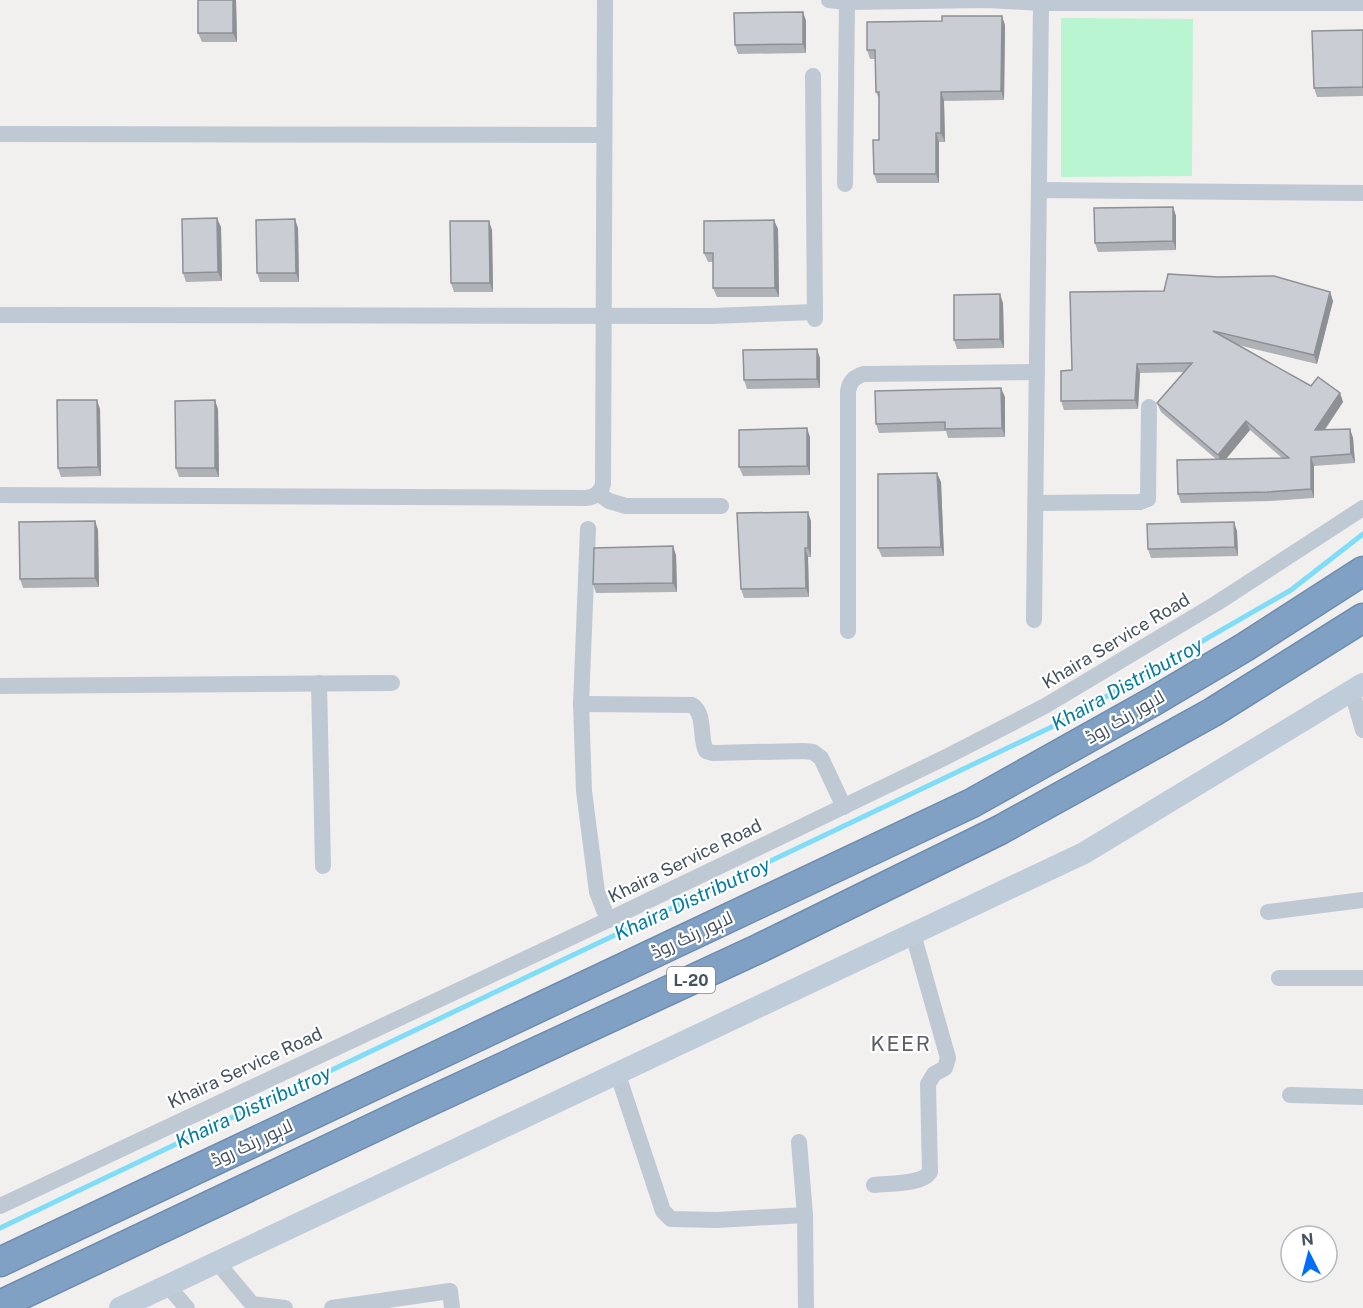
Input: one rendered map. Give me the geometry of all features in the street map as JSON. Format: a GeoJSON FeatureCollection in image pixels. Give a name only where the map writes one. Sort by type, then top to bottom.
{"type":"FeatureCollection","features":[{"type":"Feature","properties":{"kind":"highway","name":"لاہور رنگ روڈ"},"geometry":{"type":"LineString","coordinates":[[0,1262],[972,803],[1164,695],[1363,571]]}},
{"type":"Feature","properties":{"kind":"highway","name":"L-20"},"geometry":{"type":"LineString","coordinates":[[0,1305],[413,1109],[760,948],[1000,830],[1212,712],[1363,618]]}},
{"type":"Feature","properties":{"kind":"street"},"geometry":{"type":"LineString","coordinates":[[0,495],[585,498],[598,494],[603,484],[605,0]]}},
{"type":"Feature","properties":{"kind":"street"},"geometry":{"type":"LineString","coordinates":[[829,0],[847,2],[987,0],[1041,3],[1363,3]]}},
{"type":"Feature","properties":{"kind":"street"},"geometry":{"type":"LineString","coordinates":[[845,184],[847,2]]}},
{"type":"Feature","properties":{"kind":"street"},"geometry":{"type":"LineString","coordinates":[[1034,620],[1041,3]]}},
{"type":"Feature","properties":{"kind":"street"},"geometry":{"type":"LineString","coordinates":[[0,315],[815,315],[813,76]]}},
{"type":"Feature","properties":{"kind":"street"},"geometry":{"type":"LineString","coordinates":[[0,134],[604,135]]}},
{"type":"Feature","properties":{"kind":"street"},"geometry":{"type":"LineString","coordinates":[[1039,190],[1363,193]]}},
{"type":"Feature","properties":{"kind":"street"},"geometry":{"type":"LineString","coordinates":[[848,631],[848,391],[850,382],[853,378],[864,374],[1037,372]]}},
{"type":"Feature","properties":{"kind":"street"},"geometry":{"type":"LineString","coordinates":[[1036,503],[1140,502],[1148,499],[1149,407]]}},
{"type":"Feature","properties":{"kind":"street"},"geometry":{"type":"LineString","coordinates":[[598,494],[609,501],[626,506],[721,506]]}},
{"type":"Feature","properties":{"kind":"street","name":"Khaira Service Road"},"geometry":{"type":"LineString","coordinates":[[0,1206],[608,920],[844,807],[1045,706],[1217,603],[1363,508]]}},
{"type":"Feature","properties":{"kind":"street"},"geometry":{"type":"LineString","coordinates":[[588,529],[581,704],[584,791],[597,892],[608,920]]}},
{"type":"Feature","properties":{"kind":"street"},"geometry":{"type":"LineString","coordinates":[[320,683],[323,866]]}},
{"type":"Feature","properties":{"kind":"street"},"geometry":{"type":"LineString","coordinates":[[0,686],[392,683]]}},
{"type":"Feature","properties":{"kind":"street"},"geometry":{"type":"LineString","coordinates":[[120,1308],[618,1075],[1084,853],[1358,688],[1363,730]]}},
{"type":"Feature","properties":{"kind":"street"},"geometry":{"type":"LineString","coordinates":[[581,704],[692,705],[697,708],[700,715],[703,745],[706,751],[713,753],[813,752],[821,758],[844,807]]}},
{"type":"Feature","properties":{"kind":"street"},"geometry":{"type":"LineString","coordinates":[[1268,912],[1363,900]]}},
{"type":"Feature","properties":{"kind":"street"},"geometry":{"type":"LineString","coordinates":[[874,1185],[920,1180],[927,1177],[930,1172],[928,1084],[934,1074],[945,1068],[948,1058],[913,934]]}},
{"type":"Feature","properties":{"kind":"street"},"geometry":{"type":"LineString","coordinates":[[1279,978],[1363,978]]}},
{"type":"Feature","properties":{"kind":"street"},"geometry":{"type":"LineString","coordinates":[[618,1075],[663,1211],[671,1219],[717,1220],[805,1215]]}},
{"type":"Feature","properties":{"kind":"street"},"geometry":{"type":"LineString","coordinates":[[1290,1095],[1363,1097]]}},
{"type":"Feature","properties":{"kind":"street"},"geometry":{"type":"LineString","coordinates":[[799,1142],[805,1215],[806,1308]]}},
{"type":"Feature","properties":{"kind":"street"},"geometry":{"type":"LineString","coordinates":[[217,1262],[252,1304],[285,1308]]}},
{"type":"Feature","properties":{"kind":"street"},"geometry":{"type":"LineString","coordinates":[[167,1285],[187,1308]]}},
{"type":"Feature","properties":{"kind":"street"},"geometry":{"type":"LineString","coordinates":[[332,1308],[450,1291],[452,1308]]}},
{"type":"Feature","properties":{"kind":"green space"},"geometry":{"type":"Polygon","coordinates":[[[1061,18],[1193,19],[1192,176],[1061,177],[1061,18]]]}},
{"type":"Feature","properties":{"kind":"building"},"geometry":{"type":"Polygon","coordinates":[[[198,0],[233,0],[233,33],[198,33],[198,0]]]}},
{"type":"Feature","properties":{"kind":"building"},"geometry":{"type":"Polygon","coordinates":[[[803,12],[803,44],[735,45],[734,13],[803,12]]]}},
{"type":"Feature","properties":{"kind":"building"},"geometry":{"type":"Polygon","coordinates":[[[942,16],[1002,16],[1001,91],[941,92],[941,133],[936,133],[936,174],[874,174],[873,140],[879,140],[879,92],[876,92],[875,50],[867,50],[867,22],[942,21],[942,16]]]}},
{"type":"Feature","properties":{"kind":"building"},"geometry":{"type":"Polygon","coordinates":[[[1363,30],[1363,87],[1314,88],[1312,31],[1363,30]]]}},
{"type":"Feature","properties":{"kind":"building"},"geometry":{"type":"Polygon","coordinates":[[[1173,207],[1173,241],[1095,243],[1094,208],[1173,207]]]}},
{"type":"Feature","properties":{"kind":"building"},"geometry":{"type":"Polygon","coordinates":[[[217,218],[218,272],[183,273],[182,219],[217,218]]]}},
{"type":"Feature","properties":{"kind":"building"},"geometry":{"type":"Polygon","coordinates":[[[295,219],[296,273],[257,273],[256,220],[295,219]]]}},
{"type":"Feature","properties":{"kind":"building"},"geometry":{"type":"Polygon","coordinates":[[[774,220],[775,288],[713,288],[713,253],[704,253],[704,221],[774,220]]]}},
{"type":"Feature","properties":{"kind":"building"},"geometry":{"type":"Polygon","coordinates":[[[450,221],[489,221],[490,283],[451,283],[450,221]]]}},
{"type":"Feature","properties":{"kind":"building"},"geometry":{"type":"Polygon","coordinates":[[[1168,274],[1218,277],[1274,276],[1330,292],[1314,355],[1213,331],[1311,386],[1318,377],[1340,393],[1315,430],[1350,429],[1351,454],[1311,457],[1311,489],[1178,494],[1177,460],[1289,458],[1246,421],[1218,455],[1157,403],[1192,363],[1137,364],[1135,400],[1061,401],[1061,371],[1072,370],[1070,292],[1164,291],[1168,274]]]}},
{"type":"Feature","properties":{"kind":"building"},"geometry":{"type":"Polygon","coordinates":[[[1000,294],[1000,339],[954,340],[954,295],[1000,294]]]}},
{"type":"Feature","properties":{"kind":"building"},"geometry":{"type":"Polygon","coordinates":[[[817,349],[817,379],[744,380],[743,350],[817,349]]]}},
{"type":"Feature","properties":{"kind":"building"},"geometry":{"type":"Polygon","coordinates":[[[1001,388],[1002,428],[945,429],[945,422],[876,424],[875,391],[1001,388]]]}},
{"type":"Feature","properties":{"kind":"building"},"geometry":{"type":"Polygon","coordinates":[[[57,400],[97,400],[98,467],[58,468],[57,400]]]}},
{"type":"Feature","properties":{"kind":"building"},"geometry":{"type":"Polygon","coordinates":[[[215,400],[215,468],[176,468],[175,401],[215,400]]]}},
{"type":"Feature","properties":{"kind":"building"},"geometry":{"type":"Polygon","coordinates":[[[807,428],[807,466],[739,467],[739,430],[807,428]]]}},
{"type":"Feature","properties":{"kind":"building"},"geometry":{"type":"Polygon","coordinates":[[[937,473],[941,547],[878,548],[878,474],[937,473]]]}},
{"type":"Feature","properties":{"kind":"building"},"geometry":{"type":"Polygon","coordinates":[[[808,512],[808,548],[805,548],[806,588],[741,589],[737,513],[808,512]]]}},
{"type":"Feature","properties":{"kind":"building"},"geometry":{"type":"Polygon","coordinates":[[[95,521],[95,578],[20,579],[19,522],[95,521]]]}},
{"type":"Feature","properties":{"kind":"building"},"geometry":{"type":"Polygon","coordinates":[[[1234,522],[1235,547],[1148,549],[1147,524],[1234,522]]]}},
{"type":"Feature","properties":{"kind":"building"},"geometry":{"type":"Polygon","coordinates":[[[673,546],[673,583],[593,584],[594,548],[673,546]]]}},
{"type":"Feature","properties":{"kind":"waterway","name":"Khaira Distributroy"},"geometry":{"type":"LineString","coordinates":[[0,1228],[1062,722],[1291,590],[1363,534]]}},
{"type":"Feature","properties":{"kind":"district","name":"KEER"},"geometry":{"type":"Point","coordinates":[901,1044]}}]}
